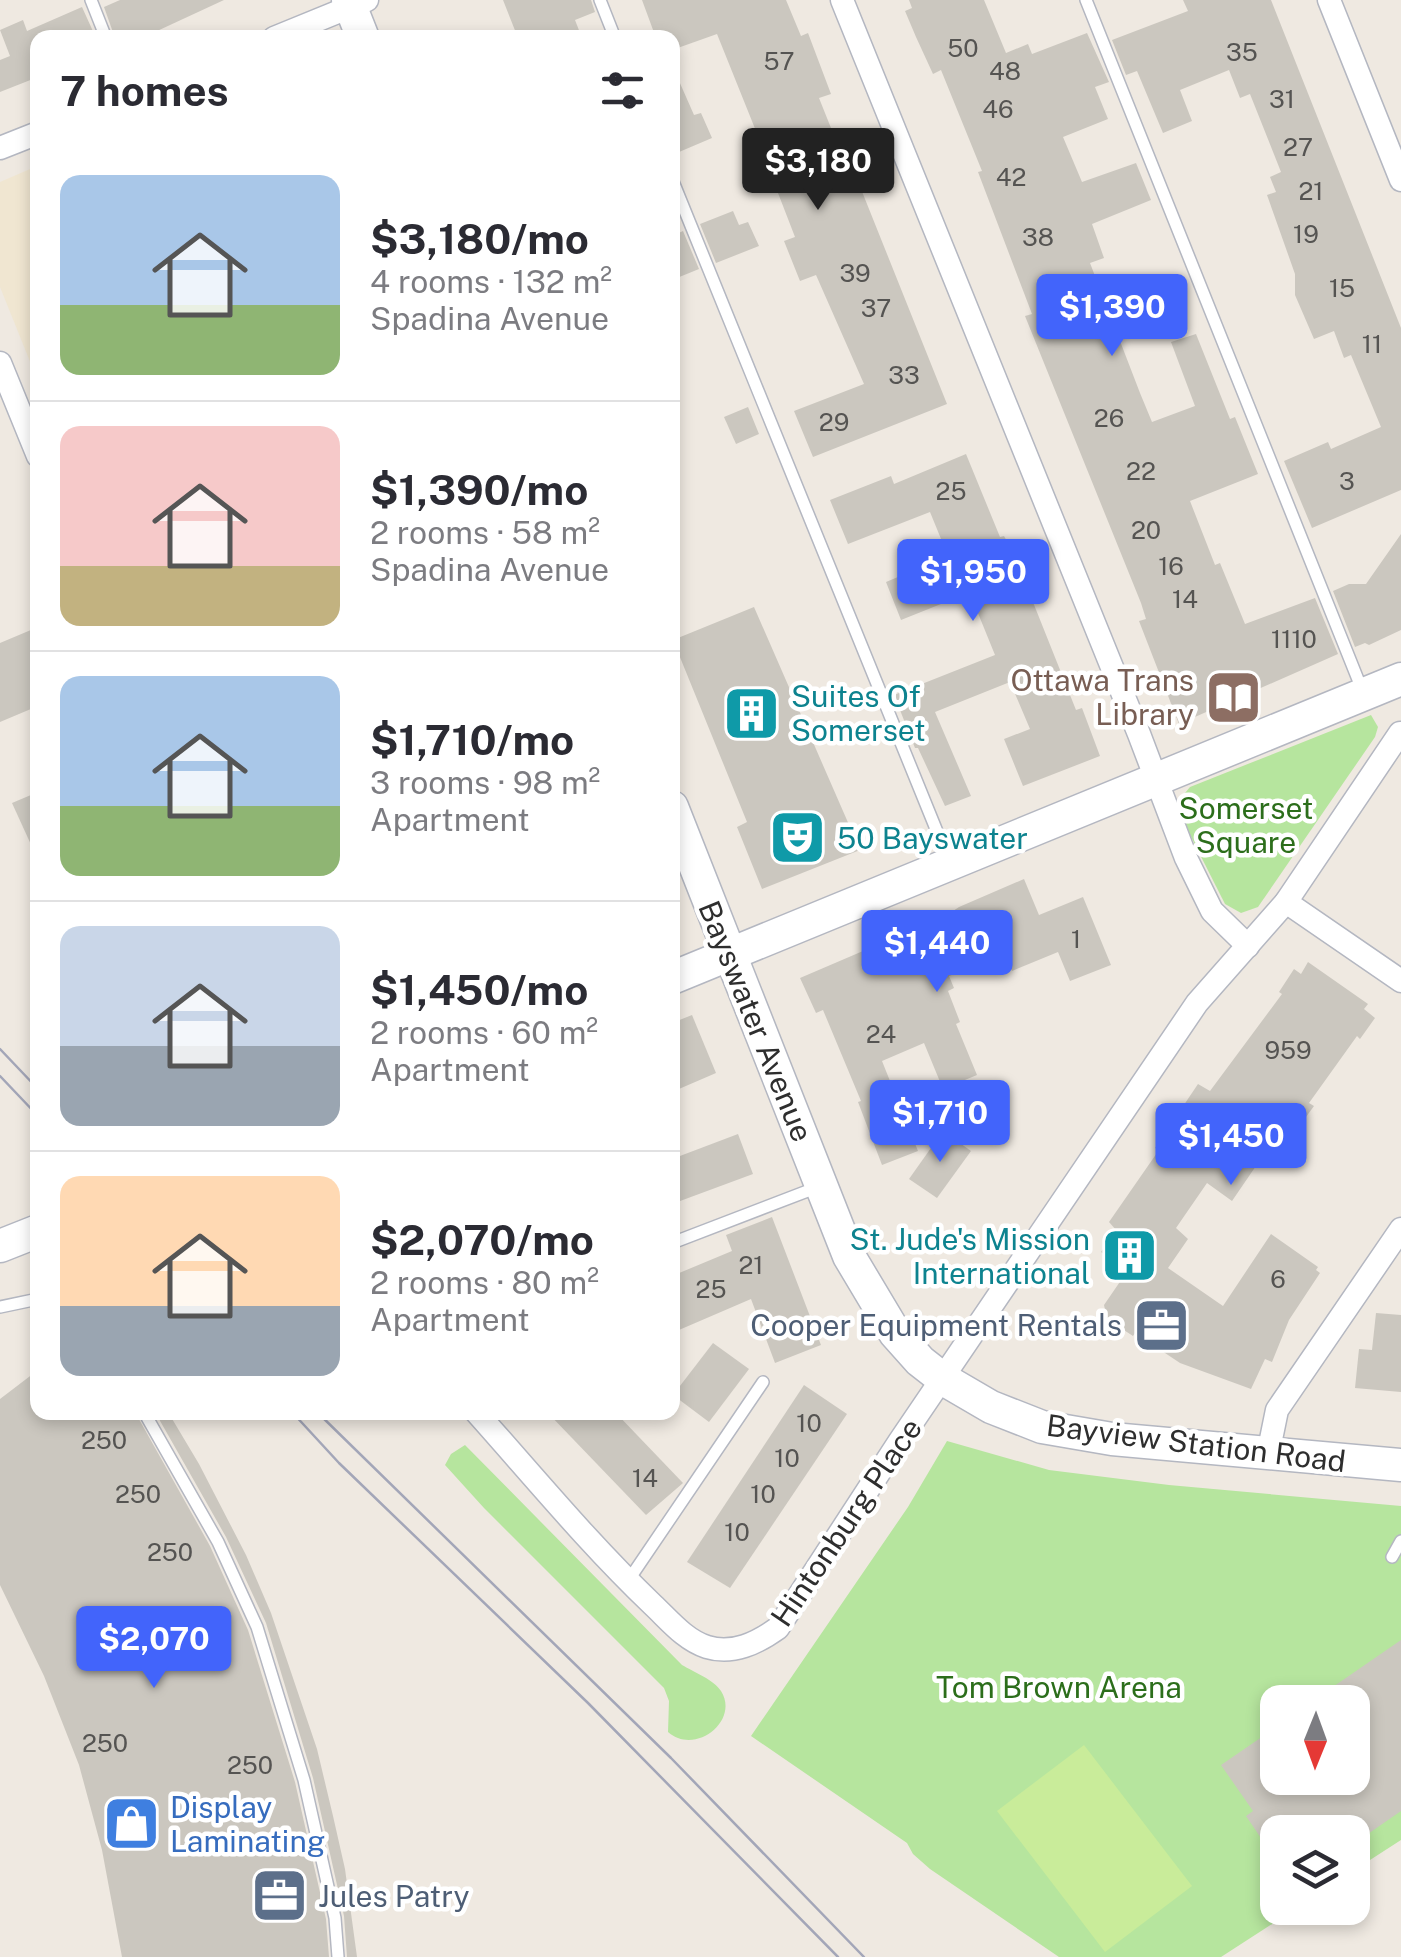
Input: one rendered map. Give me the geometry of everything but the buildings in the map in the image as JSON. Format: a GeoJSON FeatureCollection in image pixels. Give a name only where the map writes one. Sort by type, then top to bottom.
{"type":"FeatureCollection","features":[{"type":"Feature","properties":{"kind":"street"},"geometry":{"type":"LineString","coordinates":[[842,0],[1186,858],[1210,906],[1248,946]]}},
{"type":"Feature","properties":{"kind":"street"},"geometry":{"type":"LineString","coordinates":[[1329,0],[1401,180]]}},
{"type":"Feature","properties":{"kind":"street"},"geometry":{"type":"LineString","coordinates":[[292,30],[355,2],[360,30]]}},
{"type":"Feature","properties":{"kind":"street"},"geometry":{"type":"LineString","coordinates":[[0,148],[30,136]]}},
{"type":"Feature","properties":{"kind":"street"},"geometry":{"type":"LineString","coordinates":[[0,362],[30,436]]}},
{"type":"Feature","properties":{"kind":"street"},"geometry":{"type":"LineString","coordinates":[[680,975],[1401,678]]}},
{"type":"Feature","properties":{"kind":"street","name":"Hintonburg Place"},"geometry":{"type":"LineString","coordinates":[[483,1420],[628,1581],[697,1643],[726,1650],[767,1636],[788,1616],[1197,1003],[1286,902],[1400,733]]}},
{"type":"Feature","properties":{"kind":"street","name":"Bayswater Avenue"},"geometry":{"type":"LineString","coordinates":[[680,828],[849,1256],[874,1302],[910,1351],[943,1379]]}},
{"type":"Feature","properties":{"kind":"street"},"geometry":{"type":"LineString","coordinates":[[1286,902],[1401,981]]}},
{"type":"Feature","properties":{"kind":"street"},"geometry":{"type":"LineString","coordinates":[[1268,1454],[1277,1410],[1401,1229]]}},
{"type":"Feature","properties":{"kind":"street"},"geometry":{"type":"LineString","coordinates":[[0,1246],[30,1233]]}},
{"type":"Feature","properties":{"kind":"street","name":"Bayview Station Road"},"geometry":{"type":"LineString","coordinates":[[943,1379],[991,1407],[1042,1427],[1112,1439],[1401,1465]]}},
{"type":"Feature","properties":{"kind":"lane"},"geometry":{"type":"LineString","coordinates":[[91,0],[103,30]]}},
{"type":"Feature","properties":{"kind":"lane"},"geometry":{"type":"LineString","coordinates":[[600,0],[612,30]]}},
{"type":"Feature","properties":{"kind":"lane"},"geometry":{"type":"LineString","coordinates":[[1086,0],[1364,694]]}},
{"type":"Feature","properties":{"kind":"lane"},"geometry":{"type":"LineString","coordinates":[[680,199],[950,864]]}},
{"type":"Feature","properties":{"kind":"lane"},"geometry":{"type":"LineString","coordinates":[[680,1240],[821,1185]]}},
{"type":"Feature","properties":{"kind":"lane"},"geometry":{"type":"LineString","coordinates":[[628,1581],[763,1382]]}},
{"type":"Feature","properties":{"kind":"lane"},"geometry":{"type":"LineString","coordinates":[[149,1420],[218,1542],[257,1627],[304,1780],[335,1918],[338,1957]]}},
{"type":"Feature","properties":{"kind":"lane"},"geometry":{"type":"LineString","coordinates":[[1392,1557],[1401,1541]]}},
{"type":"Feature","properties":{"kind":"shaded area"},"geometry":{"type":"Polygon","coordinates":[[[30,169],[30,362],[0,287],[0,182],[30,169]]]}},
{"type":"Feature","properties":{"kind":"green space","name":"Somerset Square"},"geometry":{"type":"Polygon","coordinates":[[[1371,715],[1378,727],[1375,737],[1258,907],[1241,913],[1225,904],[1179,813],[1180,799],[1190,787],[1371,715]]]}},
{"type":"Feature","properties":{"kind":"green space","name":"Tom Brown Arena"},"geometry":{"type":"Polygon","coordinates":[[[947,1441],[1049,1470],[1401,1506],[1401,1840],[1370,1860],[1370,1815],[1260,1815],[1260,1925],[1271,1925],[1221,1957],[1059,1957],[930,1869],[907,1843],[751,1736],[908,1507],[947,1441]]]}},
{"type":"Feature","properties":{"kind":"green space"},"geometry":{"type":"Polygon","coordinates":[[[465,1445],[682,1665],[718,1687],[725,1713],[712,1732],[690,1740],[668,1732],[669,1701],[664,1688],[445,1465],[451,1454],[465,1445]]]}},
{"type":"Feature","properties":{"kind":"green space"},"geometry":{"type":"Polygon","coordinates":[[[1084,1745],[1192,1886],[1105,1952],[997,1811],[1084,1745]]]}},
{"type":"Feature","properties":{"kind":"tram line"},"geometry":{"type":"LineString","coordinates":[[0,1049],[30,1081]]}},
{"type":"Feature","properties":{"kind":"tram line"},"geometry":{"type":"LineString","coordinates":[[0,1076],[30,1108]]}},
{"type":"Feature","properties":{"kind":"tram line"},"geometry":{"type":"LineString","coordinates":[[299,1420],[588,1703],[838,1957]]}},
{"type":"Feature","properties":{"kind":"tram line"},"geometry":{"type":"LineString","coordinates":[[325,1420],[671,1758],[864,1957]]}},
{"type":"Feature","properties":{"kind":"place","name":"Ottawa Trans Library"},"geometry":{"type":"Point","coordinates":[1233,697]}},
{"type":"Feature","properties":{"kind":"place","name":"Suites Of Somerset"},"geometry":{"type":"Point","coordinates":[752,713]}},
{"type":"Feature","properties":{"kind":"place","name":"50 Bayswater"},"geometry":{"type":"Point","coordinates":[798,838]}},
{"type":"Feature","properties":{"kind":"place","name":"St. Jude's Mission International"},"geometry":{"type":"Point","coordinates":[1129,1256]}},
{"type":"Feature","properties":{"kind":"place","name":"Cooper Equipment Rentals"},"geometry":{"type":"Point","coordinates":[1161,1325]}},
{"type":"Feature","properties":{"kind":"place","name":"Display Laminating"},"geometry":{"type":"Point","coordinates":[131,1824]}},
{"type":"Feature","properties":{"kind":"place","name":"Jules Patry"},"geometry":{"type":"Point","coordinates":[279,1896]}}]}
